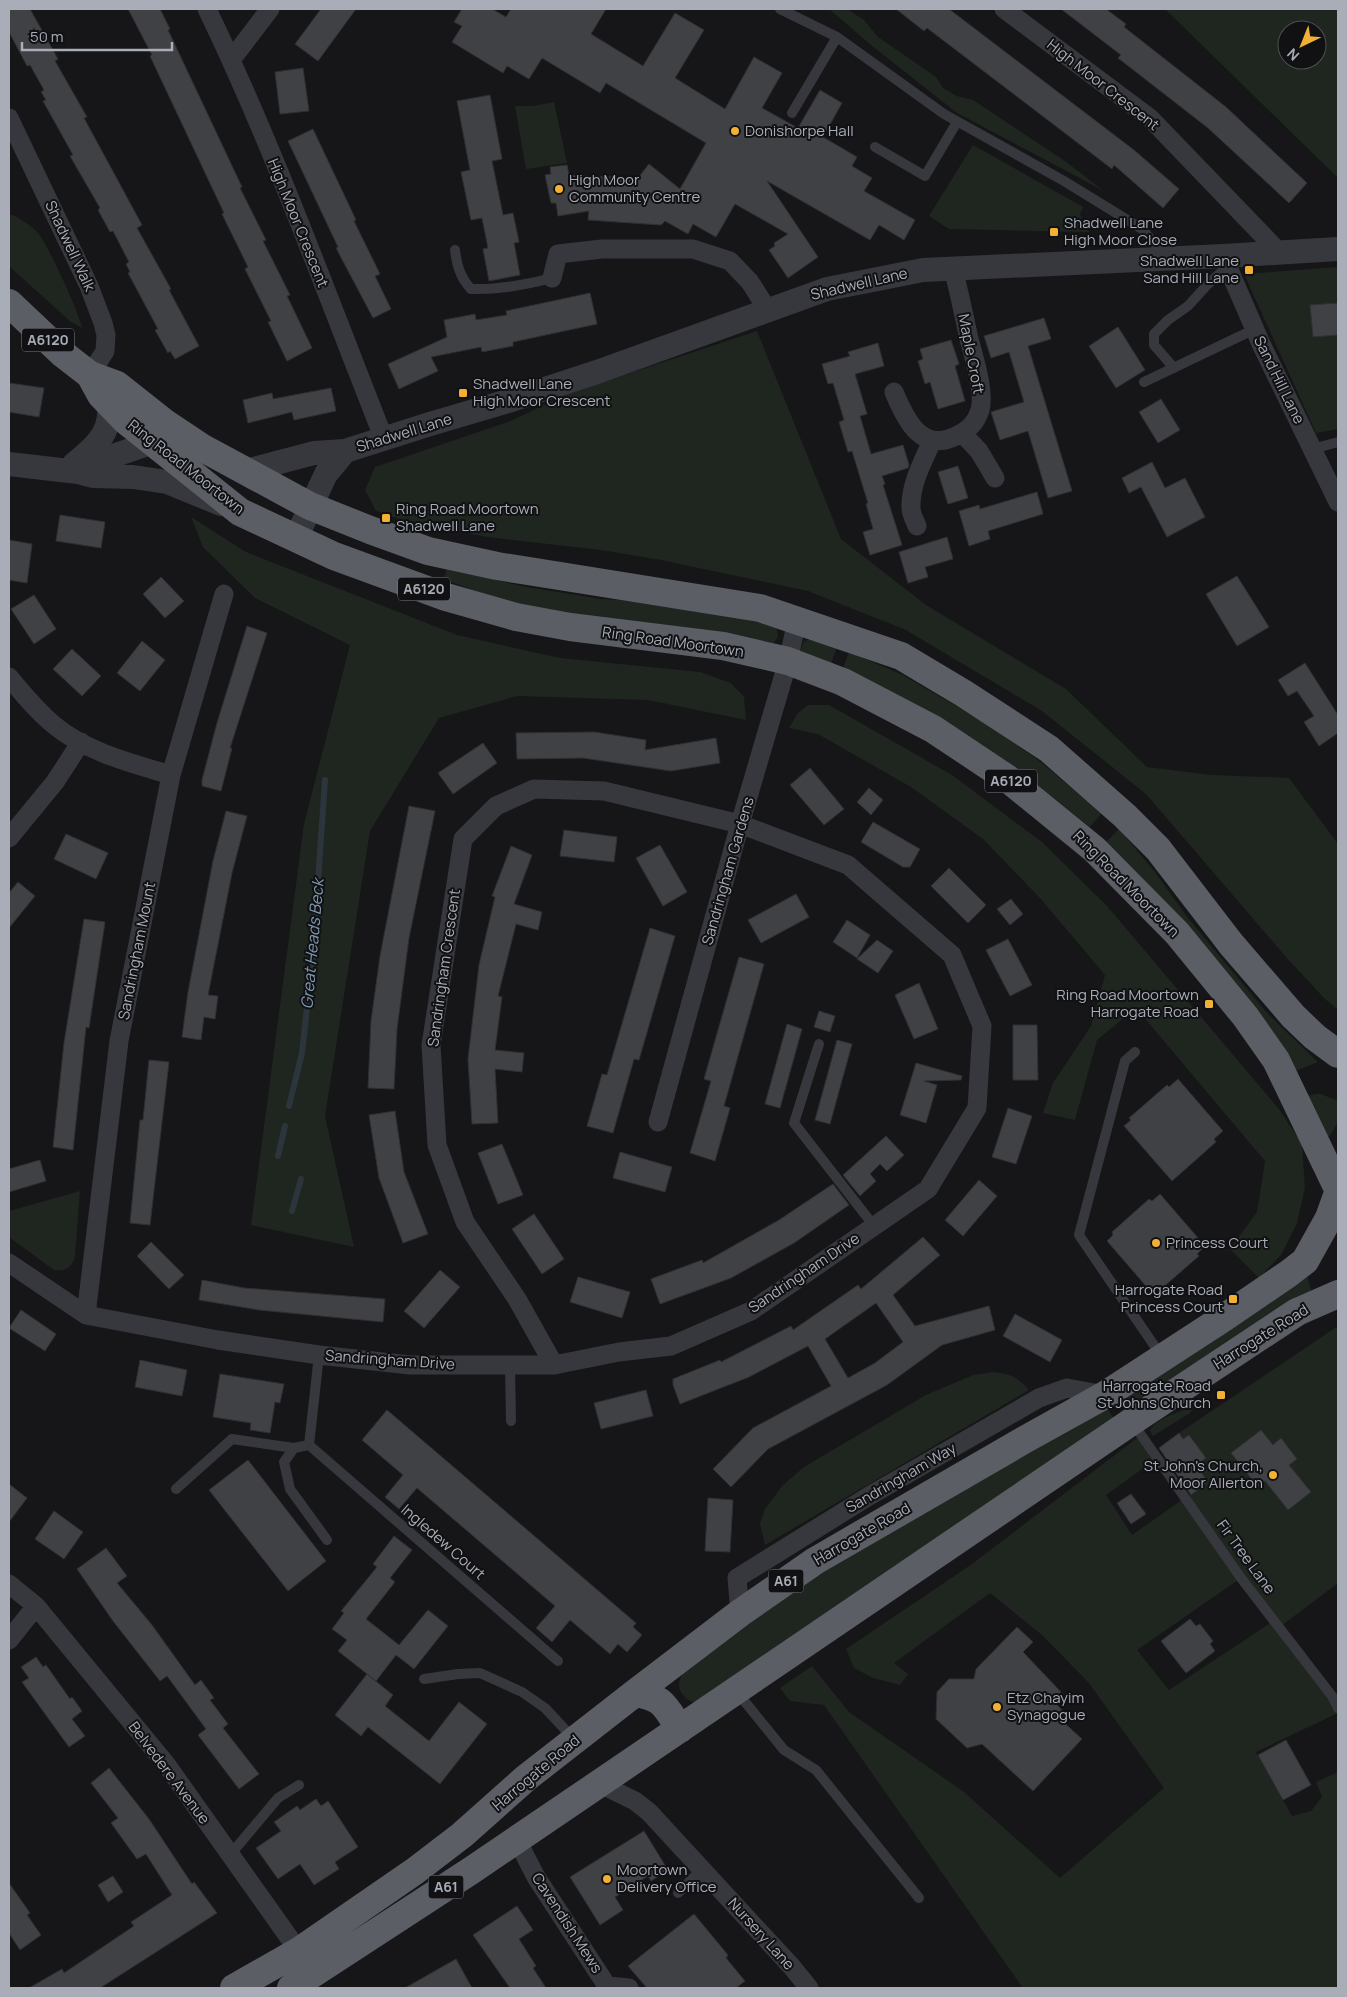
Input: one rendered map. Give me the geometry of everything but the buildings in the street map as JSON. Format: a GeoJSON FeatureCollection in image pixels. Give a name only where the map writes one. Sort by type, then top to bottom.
{"type":"FeatureCollection","features":[{"type":"Feature","properties":{"kind":"highway","name":"Ring Road Moortown"},"geometry":{"type":"LineString","coordinates":[[9,304],[63,354],[90,375],[117,385],[201,447],[310,506],[428,551],[497,566],[760,608],[902,656],[1049,749],[1125,816],[1158,849],[1231,944],[1293,1016],[1315,1037],[1338,1054]]}},
{"type":"Feature","properties":{"kind":"highway","name":"Ring Road Moortown"},"geometry":{"type":"LineString","coordinates":[[90,375],[101,396],[125,420],[240,512],[334,556],[446,596],[516,617],[570,628],[723,646],[788,661],[843,682],[932,729],[1008,779],[1094,849],[1177,933],[1245,1016],[1276,1060],[1338,1189]]}},
{"type":"Feature","properties":{"kind":"highway","name":"Harrogate Road"},"geometry":{"type":"LineString","coordinates":[[234,1988],[299,1951],[414,1871],[462,1835],[526,1778],[574,1740],[740,1613],[815,1561],[1105,1395],[1225,1318],[1305,1261],[1329,1218],[1338,1193]]}},
{"type":"Feature","properties":{"kind":"highway","name":"Harrogate Road"},"geometry":{"type":"LineString","coordinates":[[302,1981],[518,1840],[1131,1422],[1297,1312],[1338,1294]]}},
{"type":"Feature","properties":{"kind":"highway"},"geometry":{"type":"LineString","coordinates":[[635,1693],[653,1696],[664,1705],[680,1729]]}},
{"type":"Feature","properties":{"kind":"highway"},"geometry":{"type":"LineString","coordinates":[[493,1808],[504,1823],[515,1824],[552,1803],[574,1801]]}},
{"type":"Feature","properties":{"kind":"street","name":"High Moor Crescent"},"geometry":{"type":"LineString","coordinates":[[207,9],[232,60],[298,220],[384,438]]}},
{"type":"Feature","properties":{"kind":"street"},"geometry":{"type":"LineString","coordinates":[[232,60],[270,9]]}},
{"type":"Feature","properties":{"kind":"street","name":"High Moor Crescent"},"geometry":{"type":"LineString","coordinates":[[1004,9],[1150,118],[1280,253]]}},
{"type":"Feature","properties":{"kind":"street","name":"Shadwell Walk"},"geometry":{"type":"LineString","coordinates":[[9,118],[89,286],[103,323],[106,335],[105,351],[90,375]]}},
{"type":"Feature","properties":{"kind":"street"},"geometry":{"type":"LineString","coordinates":[[552,278],[558,254],[602,249],[693,249],[730,261],[750,282],[768,309]]}},
{"type":"Feature","properties":{"kind":"street","name":"Shadwell Lane"},"geometry":{"type":"LineString","coordinates":[[246,472],[314,453],[345,451],[508,402],[598,372],[826,289],[923,270],[1168,259],[1225,262],[1280,253],[1338,249]]}},
{"type":"Feature","properties":{"kind":"street","name":"Sand Hill Lane"},"geometry":{"type":"LineString","coordinates":[[1225,262],[1338,502]]}},
{"type":"Feature","properties":{"kind":"street","name":"Maple Croft"},"geometry":{"type":"LineString","coordinates":[[953,268],[980,388],[980,410],[970,429],[962,433]]}},
{"type":"Feature","properties":{"kind":"street"},"geometry":{"type":"LineString","coordinates":[[894,392],[904,417],[916,432],[932,441],[950,439],[962,433],[979,451],[995,478]]}},
{"type":"Feature","properties":{"kind":"street"},"geometry":{"type":"LineString","coordinates":[[70,471],[98,442],[111,418],[109,405]]}},
{"type":"Feature","properties":{"kind":"street"},"geometry":{"type":"LineString","coordinates":[[70,471],[87,463],[182,434]]}},
{"type":"Feature","properties":{"kind":"street"},"geometry":{"type":"LineString","coordinates":[[917,526],[911,509],[914,491],[920,469],[932,441]]}},
{"type":"Feature","properties":{"kind":"street","name":"Shadwell Lane"},"geometry":{"type":"LineString","coordinates":[[296,538],[326,474],[345,451]]}},
{"type":"Feature","properties":{"kind":"street"},"geometry":{"type":"LineString","coordinates":[[9,464],[70,471],[92,476],[134,477],[167,482],[240,512]]}},
{"type":"Feature","properties":{"kind":"street","name":"Sandringham Mount"},"geometry":{"type":"LineString","coordinates":[[86,1315],[119,1041],[171,775],[224,594]]}},
{"type":"Feature","properties":{"kind":"street","name":"Sandringham Gardens"},"geometry":{"type":"LineString","coordinates":[[658,1122],[740,824],[788,661],[797,621]]}},
{"type":"Feature","properties":{"kind":"street"},"geometry":{"type":"LineString","coordinates":[[9,677],[30,703],[55,726],[81,742],[116,758],[171,775]]}},
{"type":"Feature","properties":{"kind":"street"},"geometry":{"type":"LineString","coordinates":[[9,838],[55,782],[81,742]]}},
{"type":"Feature","properties":{"kind":"street","name":"Sandringham Crescent"},"geometry":{"type":"LineString","coordinates":[[554,1365],[517,1299],[465,1222],[437,1145],[431,1045],[463,839],[496,806],[534,789],[604,791],[740,824]]}},
{"type":"Feature","properties":{"kind":"street","name":"Sandringham Drive"},"geometry":{"type":"LineString","coordinates":[[9,1263],[86,1315],[218,1340],[319,1355],[410,1365],[554,1365],[619,1352],[671,1346],[751,1311],[928,1189],[977,1108],[982,1026],[952,955],[848,865],[740,824]]}},
{"type":"Feature","properties":{"kind":"street","name":"Belvedere Avenue"},"geometry":{"type":"LineString","coordinates":[[9,1584],[36,1606],[166,1764],[299,1951],[302,1981]]}},
{"type":"Feature","properties":{"kind":"street"},"geometry":{"type":"LineString","coordinates":[[9,1640],[36,1606]]}},
{"type":"Feature","properties":{"kind":"street","name":"Nursery Lane"},"geometry":{"type":"LineString","coordinates":[[600,1784],[635,1801],[649,1812],[792,1966],[809,1988]]}},
{"type":"Feature","properties":{"kind":"street","name":"Cavendish Mews"},"geometry":{"type":"LineString","coordinates":[[518,1840],[536,1877],[607,1986],[629,1988]]}},
{"type":"Feature","properties":{"kind":"lane"},"geometry":{"type":"LineString","coordinates":[[780,9],[837,37],[944,114],[1064,181],[1142,229],[1168,259]]}},
{"type":"Feature","properties":{"kind":"lane"},"geometry":{"type":"LineString","coordinates":[[792,113],[837,37]]}},
{"type":"Feature","properties":{"kind":"lane"},"geometry":{"type":"LineString","coordinates":[[875,147],[925,176],[957,122]]}},
{"type":"Feature","properties":{"kind":"lane"},"geometry":{"type":"LineString","coordinates":[[455,250],[458,269],[463,281],[471,289],[486,290],[522,286],[552,278]]}},
{"type":"Feature","properties":{"kind":"lane"},"geometry":{"type":"LineString","coordinates":[[1174,368],[1154,345],[1154,334],[1168,320],[1188,306],[1225,262]]}},
{"type":"Feature","properties":{"kind":"lane"},"geometry":{"type":"LineString","coordinates":[[1144,382],[1255,328]]}},
{"type":"Feature","properties":{"kind":"lane"},"geometry":{"type":"LineString","coordinates":[[1313,449],[1338,442]]}},
{"type":"Feature","properties":{"kind":"lane"},"geometry":{"type":"LineString","coordinates":[[819,1044],[794,1123],[874,1226]]}},
{"type":"Feature","properties":{"kind":"lane"},"geometry":{"type":"LineString","coordinates":[[1135,1052],[1125,1061],[1080,1235],[1162,1358]]}},
{"type":"Feature","properties":{"kind":"lane"},"geometry":{"type":"LineString","coordinates":[[176,1490],[232,1439],[294,1448],[309,1445],[319,1355]]}},
{"type":"Feature","properties":{"kind":"lane"},"geometry":{"type":"LineString","coordinates":[[510,1366],[512,1421]]}},
{"type":"Feature","properties":{"kind":"lane","name":"Fir Tree Lane"},"geometry":{"type":"LineString","coordinates":[[1131,1422],[1241,1578],[1328,1690],[1338,1708]]}},
{"type":"Feature","properties":{"kind":"lane","name":"Ingledew Court"},"geometry":{"type":"LineString","coordinates":[[309,1445],[558,1661]]}},
{"type":"Feature","properties":{"kind":"lane"},"geometry":{"type":"LineString","coordinates":[[294,1448],[284,1462],[290,1490],[327,1540]]}},
{"type":"Feature","properties":{"kind":"lane"},"geometry":{"type":"LineString","coordinates":[[424,1679],[458,1674],[480,1674],[530,1697],[545,1708],[574,1740]]}},
{"type":"Feature","properties":{"kind":"lane"},"geometry":{"type":"LineString","coordinates":[[737,1691],[784,1750],[816,1770],[919,1898]]}},
{"type":"Feature","properties":{"kind":"lane"},"geometry":{"type":"LineString","coordinates":[[230,1855],[278,1798],[299,1785]]}},
{"type":"Feature","properties":{"kind":"lane"},"geometry":{"type":"LineString","coordinates":[[678,1893],[702,1869]]}},
{"type":"Feature","properties":{"kind":"shaded area"},"geometry":{"type":"Polygon","coordinates":[[[829,9],[847,9],[864,20],[878,37],[936,77],[943,88],[957,96],[973,100],[1065,161],[1104,191],[957,113],[829,9]]]}},
{"type":"Feature","properties":{"kind":"shaded area"},"geometry":{"type":"Polygon","coordinates":[[[1165,9],[1338,9],[1338,178],[1165,9]]]}},
{"type":"Feature","properties":{"kind":"shaded area"},"geometry":{"type":"Polygon","coordinates":[[[554,102],[567,163],[526,169],[515,106],[533,106],[554,102]]]}},
{"type":"Feature","properties":{"kind":"shaded area"},"geometry":{"type":"Polygon","coordinates":[[[973,145],[1083,207],[1080,214],[1089,232],[949,229],[929,216],[973,145]]]}},
{"type":"Feature","properties":{"kind":"shaded area"},"geometry":{"type":"Polygon","coordinates":[[[9,214],[28,224],[42,239],[70,295],[82,328],[71,322],[9,266],[9,214]]]}},
{"type":"Feature","properties":{"kind":"shaded area"},"geometry":{"type":"Polygon","coordinates":[[[1338,267],[1338,303],[1310,306],[1313,337],[1338,335],[1338,429],[1316,433],[1244,274],[1338,267]]]}},
{"type":"Feature","properties":{"kind":"shaded area"},"geometry":{"type":"Polygon","coordinates":[[[757,331],[841,539],[926,605],[1066,689],[1147,767],[1211,775],[1289,778],[1338,844],[1338,1010],[1324,998],[1286,957],[1146,794],[1042,711],[906,630],[808,591],[661,560],[601,550],[487,537],[403,520],[376,511],[365,490],[375,467],[508,422],[570,393],[757,331]]]}},
{"type":"Feature","properties":{"kind":"shaded area"},"geometry":{"type":"Polygon","coordinates":[[[191,517],[246,552],[457,635],[560,658],[700,672],[731,683],[744,697],[746,720],[648,700],[517,696],[439,718],[370,831],[325,1116],[354,1247],[251,1225],[304,824],[350,645],[255,598],[203,547],[191,517]]]}},
{"type":"Feature","properties":{"kind":"shaded area"},"geometry":{"type":"Polygon","coordinates":[[[447,568],[521,586],[601,599],[654,602],[707,610],[772,624],[777,629],[778,637],[772,645],[515,606],[444,579],[447,568]]]}},
{"type":"Feature","properties":{"kind":"shaded area"},"geometry":{"type":"Polygon","coordinates":[[[811,639],[837,647],[831,664],[800,651],[804,641],[811,639]]]}},
{"type":"Feature","properties":{"kind":"shaded area"},"geometry":{"type":"Polygon","coordinates":[[[849,652],[903,675],[990,726],[1038,760],[1102,813],[1090,827],[1020,771],[841,674],[849,652]]]}},
{"type":"Feature","properties":{"kind":"shaded area"},"geometry":{"type":"Polygon","coordinates":[[[808,705],[829,705],[952,775],[1042,842],[1107,906],[1279,1109],[1302,1144],[1305,1188],[1297,1223],[1281,1255],[1259,1278],[1230,1249],[1257,1212],[1265,1161],[1136,1008],[1097,1040],[1075,1120],[1043,1113],[1053,1083],[1091,1026],[1105,975],[1040,898],[983,839],[911,787],[818,734],[789,728],[797,714],[808,705]]]}},
{"type":"Feature","properties":{"kind":"shaded area"},"geometry":{"type":"Polygon","coordinates":[[[1119,829],[1155,872],[1188,918],[1268,1014],[1318,1062],[1295,1071],[1106,842],[1119,829]]]}},
{"type":"Feature","properties":{"kind":"shaded area"},"geometry":{"type":"Polygon","coordinates":[[[1321,1094],[1338,1101],[1338,1122],[1330,1136],[1327,1136],[1308,1096],[1321,1094]]]}},
{"type":"Feature","properties":{"kind":"shaded area"},"geometry":{"type":"Polygon","coordinates":[[[80,1191],[75,1256],[68,1268],[54,1270],[9,1237],[9,1211],[80,1191]]]}},
{"type":"Feature","properties":{"kind":"shaded area"},"geometry":{"type":"Polygon","coordinates":[[[1307,1276],[1312,1293],[1131,1411],[1121,1398],[1307,1276]]]}},
{"type":"Feature","properties":{"kind":"shaded area"},"geometry":{"type":"Polygon","coordinates":[[[1338,1326],[1338,1583],[1280,1627],[1338,1709],[1338,1713],[1256,1752],[1292,1816],[1311,1811],[1322,1797],[1316,1782],[1338,1772],[1338,1988],[1023,1988],[824,1705],[790,1701],[780,1688],[812,1666],[849,1712],[964,1792],[1060,1878],[1164,1788],[1089,1683],[1042,1635],[990,1593],[894,1663],[908,1674],[900,1685],[873,1678],[854,1668],[846,1649],[972,1564],[1141,1435],[1156,1459],[1106,1495],[1132,1535],[1183,1499],[1241,1578],[1137,1650],[1169,1690],[1275,1620],[1186,1498],[1208,1483],[1196,1465],[1206,1458],[1189,1435],[1183,1439],[1179,1433],[1338,1326]]]}},
{"type":"Feature","properties":{"kind":"shaded area"},"geometry":{"type":"Polygon","coordinates":[[[993,1372],[1013,1376],[1029,1390],[765,1545],[760,1524],[765,1509],[783,1485],[804,1467],[926,1395],[973,1375],[993,1372]]]}},
{"type":"Feature","properties":{"kind":"shaded area"},"geometry":{"type":"Polygon","coordinates":[[[1106,1407],[1116,1421],[695,1703],[682,1694],[679,1681],[684,1672],[760,1611],[895,1527],[1106,1407]]]}},
{"type":"Feature","properties":{"kind":"shaded area"},"geometry":{"type":"Polygon","coordinates":[[[1194,1407],[1190,1413],[1153,1436],[1150,1431],[1157,1423],[1169,1416],[1194,1407]]]}},
{"type":"Feature","properties":{"kind":"waterway","name":"Great Heads Beck"},"geometry":{"type":"LineString","coordinates":[[289,1106],[302,1053],[313,954],[325,780]]}},
{"type":"Feature","properties":{"kind":"waterway","name":"Great Heads Beck"},"geometry":{"type":"LineString","coordinates":[[278,1156],[285,1126]]}},
{"type":"Feature","properties":{"kind":"waterway","name":"Great Heads Beck"},"geometry":{"type":"LineString","coordinates":[[292,1211],[301,1179]]}},
{"type":"Feature","properties":{"kind":"place","name":"Donishorpe Hall"},"geometry":{"type":"Point","coordinates":[735,131]}},
{"type":"Feature","properties":{"kind":"place","name":"High Moor Community Centre"},"geometry":{"type":"Point","coordinates":[559,189]}},
{"type":"Feature","properties":{"kind":"place","name":"Shadwell Lane High Moor Close"},"geometry":{"type":"Point","coordinates":[1054,232]}},
{"type":"Feature","properties":{"kind":"place","name":"Shadwell Lane Sand Hill Lane"},"geometry":{"type":"Point","coordinates":[1249,270]}},
{"type":"Feature","properties":{"kind":"place","name":"Shadwell Lane High Moor Crescent"},"geometry":{"type":"Point","coordinates":[463,393]}},
{"type":"Feature","properties":{"kind":"place","name":"Ring Road Moortown Shadwell Lane"},"geometry":{"type":"Point","coordinates":[386,518]}},
{"type":"Feature","properties":{"kind":"place","name":"Ring Road Moortown Harrogate Road"},"geometry":{"type":"Point","coordinates":[1209,1004]}},
{"type":"Feature","properties":{"kind":"place","name":"Princess Court"},"geometry":{"type":"Point","coordinates":[1156,1243]}},
{"type":"Feature","properties":{"kind":"place","name":"Harrogate Road Princess Court"},"geometry":{"type":"Point","coordinates":[1233,1299]}},
{"type":"Feature","properties":{"kind":"place","name":"Harrogate Road St Johns Church"},"geometry":{"type":"Point","coordinates":[1221,1395]}},
{"type":"Feature","properties":{"kind":"place","name":"St John's Church, Moor Allerton"},"geometry":{"type":"Point","coordinates":[1273,1475]}},
{"type":"Feature","properties":{"kind":"place","name":"Etz Chayim Synagogue"},"geometry":{"type":"Point","coordinates":[997,1707]}},
{"type":"Feature","properties":{"kind":"place","name":"Moortown Delivery Office"},"geometry":{"type":"Point","coordinates":[607,1879]}}]}
